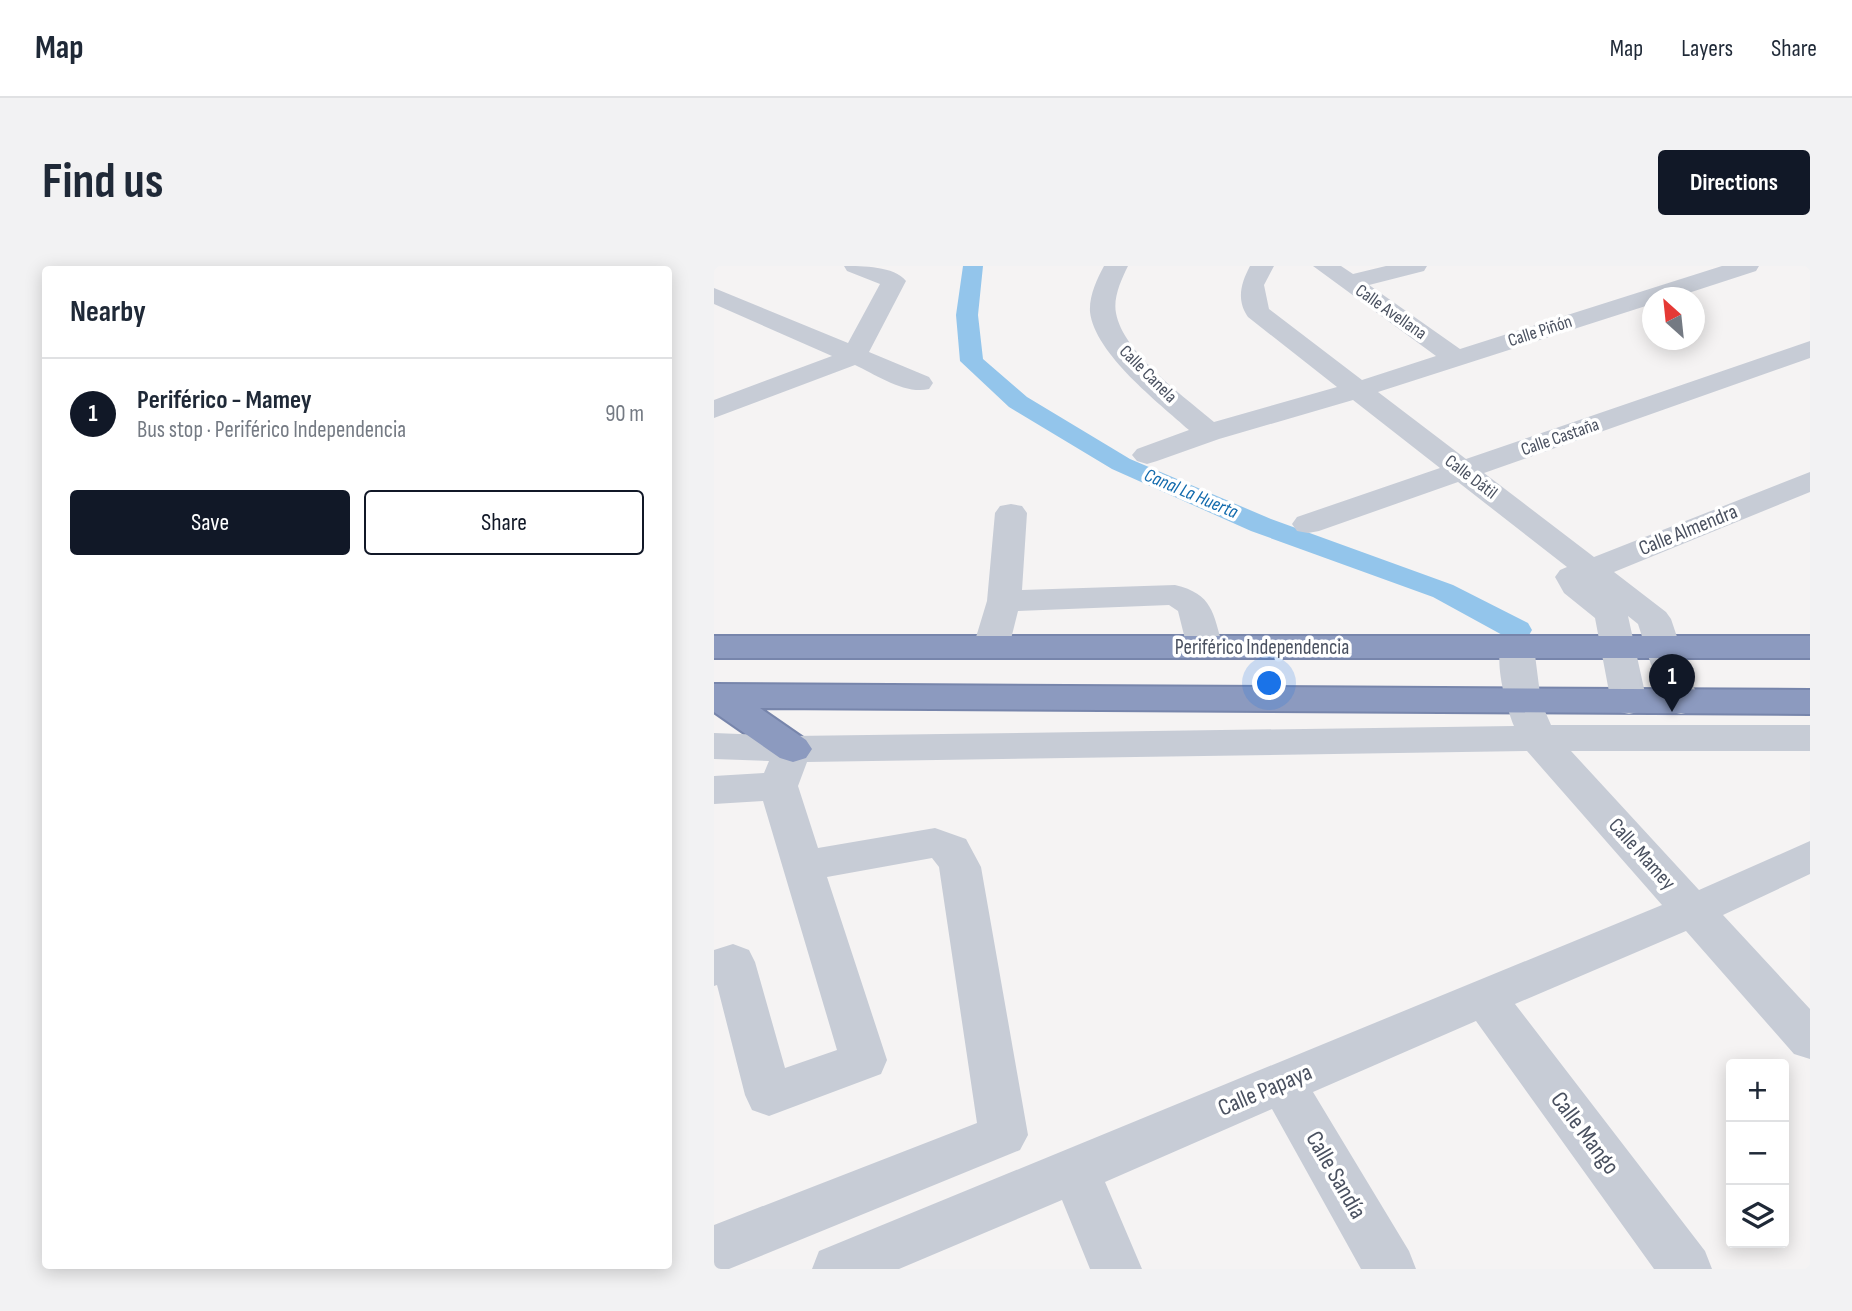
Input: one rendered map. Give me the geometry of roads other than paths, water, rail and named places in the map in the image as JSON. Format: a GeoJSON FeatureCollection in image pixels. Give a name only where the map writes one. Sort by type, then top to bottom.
{"type":"FeatureCollection","features":[{"type":"Feature","properties":{"kind":"highway","name":"Periférico Independencia"},"geometry":{"type":"LineString","coordinates":[[714,647],[1810,647]]}},
{"type":"Feature","properties":{"kind":"highway"},"geometry":{"type":"LineString","coordinates":[[716,696],[1530,720],[1629,702],[1810,702]]}},
{"type":"Feature","properties":{"kind":"highway"},"geometry":{"type":"LineString","coordinates":[[716,696],[785,768]]}},
{"type":"Feature","properties":{"kind":"street"},"geometry":{"type":"LineString","coordinates":[[715,409],[853,356],[894,281],[856,266]]}},
{"type":"Feature","properties":{"kind":"street","name":"Calle Canela"},"geometry":{"type":"LineString","coordinates":[[1116,266],[1108,281],[1103,314],[1117,343],[1139,369],[1209,433]]}},
{"type":"Feature","properties":{"kind":"street","name":"Calle Dátil"},"geometry":{"type":"LineString","coordinates":[[1241,266],[1231,282],[1231,310],[1453,475],[1579,574],[1654,619],[1681,702]]}},
{"type":"Feature","properties":{"kind":"street","name":"Calle Dátil"},"geometry":{"type":"LineString","coordinates":[[1262,266],[1252,285],[1257,312],[1346,394]]}},
{"type":"Feature","properties":{"kind":"street","name":"Calle Avellana"},"geometry":{"type":"LineString","coordinates":[[1325,266],[1456,358]]}},
{"type":"Feature","properties":{"kind":"street"},"geometry":{"type":"LineString","coordinates":[[1349,283],[1415,266]]}},
{"type":"Feature","properties":{"kind":"street","name":"Calle Piñón"},"geometry":{"type":"LineString","coordinates":[[1346,394],[1747,266]]}},
{"type":"Feature","properties":{"kind":"street"},"geometry":{"type":"LineString","coordinates":[[714,295],[919,383]]}},
{"type":"Feature","properties":{"kind":"street","name":"Calle Castaña"},"geometry":{"type":"LineString","coordinates":[[1308,524],[1810,349]]}},
{"type":"Feature","properties":{"kind":"street"},"geometry":{"type":"LineString","coordinates":[[1147,455],[1209,433],[1346,394]]}},
{"type":"Feature","properties":{"kind":"street","name":"Calle Almendra"},"geometry":{"type":"LineString","coordinates":[[1579,574],[1810,481]]}},
{"type":"Feature","properties":{"kind":"street"},"geometry":{"type":"LineString","coordinates":[[991,647],[1004,601],[1011,513]]}},
{"type":"Feature","properties":{"kind":"street","name":"Calle Dátil"},"geometry":{"type":"LineString","coordinates":[[1579,574],[1611,614],[1629,702]]}},
{"type":"Feature","properties":{"kind":"street"},"geometry":{"type":"LineString","coordinates":[[1004,601],[1175,595],[1194,606],[1205,647]]}},
{"type":"Feature","properties":{"kind":"street"},"geometry":{"type":"LineString","coordinates":[[1516,646],[1530,720]]}},
{"type":"Feature","properties":{"kind":"street"},"geometry":{"type":"LineString","coordinates":[[714,790],[785,768],[1530,720],[1810,738]]}},
{"type":"Feature","properties":{"kind":"street","name":"Calle Mamey"},"geometry":{"type":"LineString","coordinates":[[1530,720],[1692,910],[1810,1040]]}},
{"type":"Feature","properties":{"kind":"street"},"geometry":{"type":"LineString","coordinates":[[714,746],[785,768]]}},
{"type":"Feature","properties":{"kind":"street"},"geometry":{"type":"LineString","coordinates":[[714,968],[733,962],[769,1095],[864,1060],[803,866],[785,768]]}},
{"type":"Feature","properties":{"kind":"street"},"geometry":{"type":"LineString","coordinates":[[714,1250],[1003,1135],[960,866],[952,850],[935,843],[803,866]]}},
{"type":"Feature","properties":{"kind":"street","name":"Calle Papaya"},"geometry":{"type":"LineString","coordinates":[[838,1269],[1076,1172],[1483,996],[1806,863]]}},
{"type":"Feature","properties":{"kind":"street","name":"Calle Mango"},"geometry":{"type":"LineString","coordinates":[[1483,996],[1686,1269]]}},
{"type":"Feature","properties":{"kind":"street","name":"Calle Sandía"},"geometry":{"type":"LineString","coordinates":[[1282,1082],[1390,1269]]}},
{"type":"Feature","properties":{"kind":"street"},"geometry":{"type":"LineString","coordinates":[[1076,1172],[1116,1269]]}},
{"type":"Feature","properties":{"kind":"waterway","name":"Canal La Huerta"},"geometry":{"type":"LineString","coordinates":[[973,266],[967,315],[972,361],[1018,402],[1121,464],[1261,525],[1443,591],[1517,630]]}},
{"type":"Feature","properties":{"kind":"place","name":"Periférico - Mamey"},"geometry":{"type":"Point","coordinates":[1672,712]}}]}
